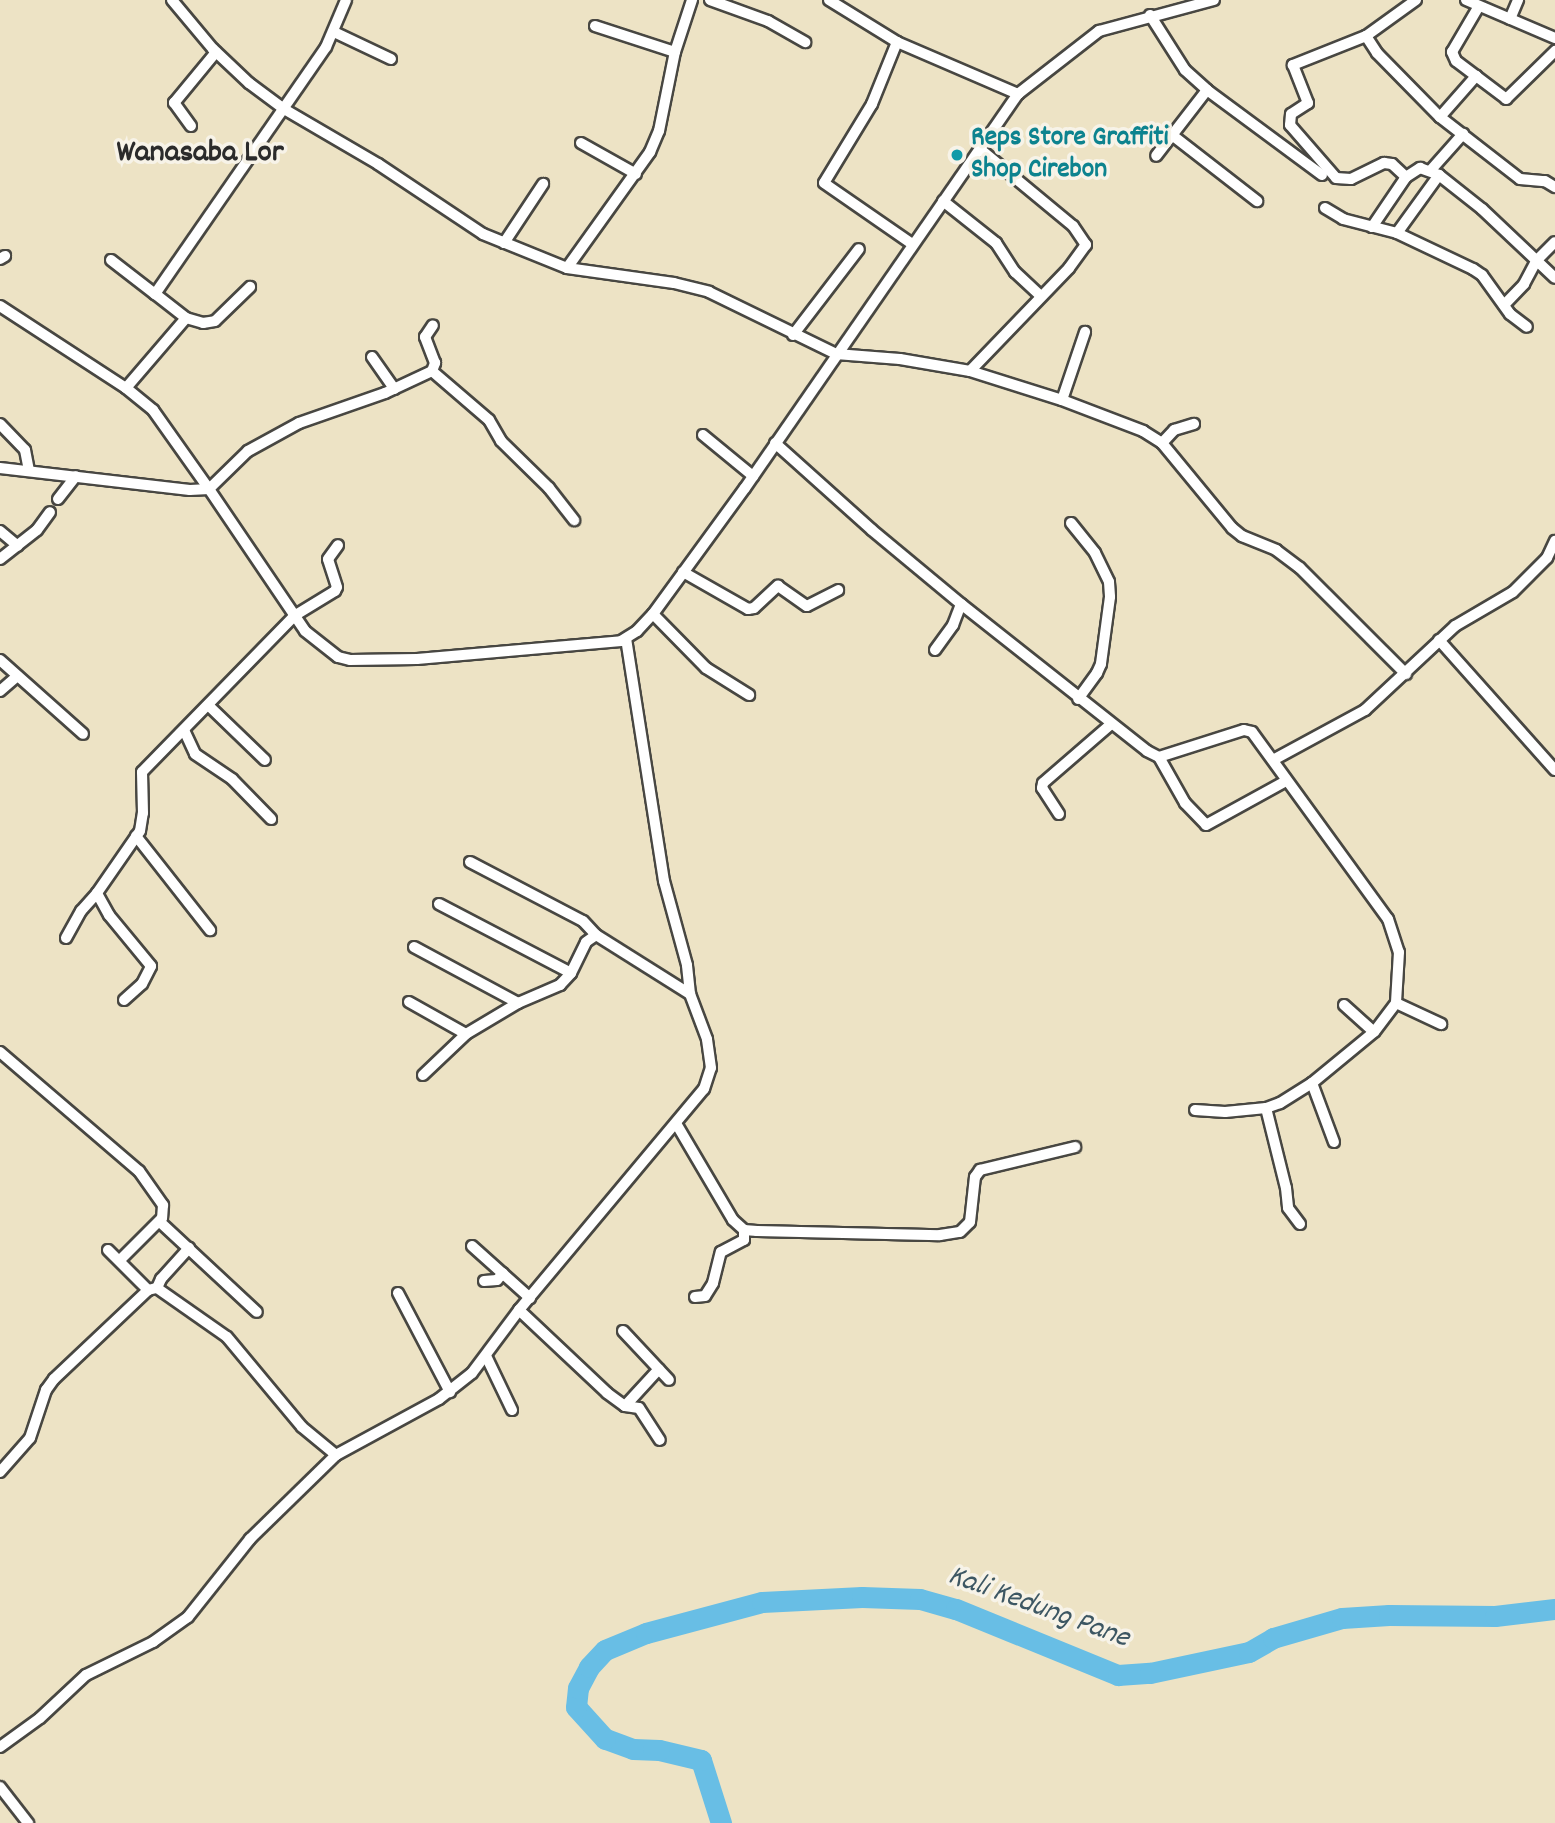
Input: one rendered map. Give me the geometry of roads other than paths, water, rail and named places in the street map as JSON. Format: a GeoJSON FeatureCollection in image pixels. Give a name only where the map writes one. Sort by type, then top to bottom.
{"type":"FeatureCollection","features":[{"type":"Feature","properties":{"kind":"street"},"geometry":{"type":"LineString","coordinates":[[173,0],[216,52],[249,83],[284,109],[378,164],[466,226],[504,243],[567,268],[674,283],[709,292],[836,354],[900,359],[970,371],[1062,400],[1143,431],[1162,443],[1224,521],[1242,536],[1276,550],[1300,568],[1406,674]]}},
{"type":"Feature","properties":{"kind":"street"},"geometry":{"type":"LineString","coordinates":[[155,294],[284,109],[334,32],[346,0]]}},
{"type":"Feature","properties":{"kind":"street"},"geometry":{"type":"LineString","coordinates":[[567,268],[636,174],[659,131],[675,51],[692,0]]}},
{"type":"Feature","properties":{"kind":"street"},"geometry":{"type":"LineString","coordinates":[[710,0],[768,21],[805,42]]}},
{"type":"Feature","properties":{"kind":"street"},"geometry":{"type":"LineString","coordinates":[[829,0],[897,42],[1018,94]]}},
{"type":"Feature","properties":{"kind":"street"},"geometry":{"type":"LineString","coordinates":[[0,306],[126,388],[161,418],[295,616],[319,646],[338,657],[350,660],[417,659],[626,639],[653,614],[753,476],[1018,94],[1086,38],[1112,26],[1214,0]]}},
{"type":"Feature","properties":{"kind":"street"},"geometry":{"type":"LineString","coordinates":[[1406,177],[1392,164],[1384,163],[1351,179],[1336,178],[1290,125],[1291,114],[1308,103],[1293,65],[1366,37],[1416,0]]}},
{"type":"Feature","properties":{"kind":"street"},"geometry":{"type":"LineString","coordinates":[[1466,0],[1555,38]]}},
{"type":"Feature","properties":{"kind":"street"},"geometry":{"type":"LineString","coordinates":[[1510,19],[1518,0]]}},
{"type":"Feature","properties":{"kind":"street"},"geometry":{"type":"LineString","coordinates":[[1479,6],[1452,52],[1456,61],[1506,99],[1555,51]]}},
{"type":"Feature","properties":{"kind":"street"},"geometry":{"type":"LineString","coordinates":[[1150,16],[1185,70],[1207,90],[1322,175]]}},
{"type":"Feature","properties":{"kind":"street"},"geometry":{"type":"LineString","coordinates":[[594,26],[675,51]]}},
{"type":"Feature","properties":{"kind":"street"},"geometry":{"type":"LineString","coordinates":[[334,32],[391,59]]}},
{"type":"Feature","properties":{"kind":"street"},"geometry":{"type":"LineString","coordinates":[[1366,37],[1377,53],[1440,117],[1520,179],[1545,181],[1555,187]]}},
{"type":"Feature","properties":{"kind":"street"},"geometry":{"type":"LineString","coordinates":[[897,42],[872,104],[824,183],[912,244]]}},
{"type":"Feature","properties":{"kind":"street"},"geometry":{"type":"LineString","coordinates":[[191,125],[174,103],[216,52]]}},
{"type":"Feature","properties":{"kind":"street"},"geometry":{"type":"LineString","coordinates":[[1440,117],[1476,76]]}},
{"type":"Feature","properties":{"kind":"street"},"geometry":{"type":"LineString","coordinates":[[1156,156],[1207,90]]}},
{"type":"Feature","properties":{"kind":"street"},"geometry":{"type":"LineString","coordinates":[[1397,233],[1463,134]]}},
{"type":"Feature","properties":{"kind":"street"},"geometry":{"type":"LineString","coordinates":[[1172,135],[1257,201]]}},
{"type":"Feature","properties":{"kind":"street"},"geometry":{"type":"LineString","coordinates":[[581,143],[636,174]]}},
{"type":"Feature","properties":{"kind":"street"},"geometry":{"type":"LineString","coordinates":[[970,371],[1069,268],[1085,248],[1086,241],[1056,211],[980,149]]}},
{"type":"Feature","properties":{"kind":"street"},"geometry":{"type":"LineString","coordinates":[[1371,227],[1406,177],[1420,168],[1435,173],[1482,209],[1555,278]]}},
{"type":"Feature","properties":{"kind":"street"},"geometry":{"type":"LineString","coordinates":[[504,243],[543,184]]}},
{"type":"Feature","properties":{"kind":"street"},"geometry":{"type":"LineString","coordinates":[[943,201],[996,243],[1015,272],[1041,296]]}},
{"type":"Feature","properties":{"kind":"street"},"geometry":{"type":"LineString","coordinates":[[1325,208],[1343,219],[1397,233],[1482,275],[1504,304],[1527,327]]}},
{"type":"Feature","properties":{"kind":"street"},"geometry":{"type":"LineString","coordinates":[[1504,304],[1524,284],[1537,260],[1555,242]]}},
{"type":"Feature","properties":{"kind":"street"},"geometry":{"type":"LineString","coordinates":[[793,335],[859,249]]}},
{"type":"Feature","properties":{"kind":"street"},"geometry":{"type":"LineString","coordinates":[[111,260],[186,317],[204,323],[215,321],[250,287]]}},
{"type":"Feature","properties":{"kind":"street"},"geometry":{"type":"LineString","coordinates":[[126,388],[186,317]]}},
{"type":"Feature","properties":{"kind":"street"},"geometry":{"type":"LineString","coordinates":[[0,468],[190,490],[209,489],[248,451],[299,423],[394,389],[432,371],[435,363],[425,337],[433,325]]}},
{"type":"Feature","properties":{"kind":"street"},"geometry":{"type":"LineString","coordinates":[[1062,400],[1085,332]]}},
{"type":"Feature","properties":{"kind":"street"},"geometry":{"type":"LineString","coordinates":[[372,357],[394,389]]}},
{"type":"Feature","properties":{"kind":"street"},"geometry":{"type":"LineString","coordinates":[[432,371],[489,420],[501,441],[549,488],[574,520]]}},
{"type":"Feature","properties":{"kind":"street"},"geometry":{"type":"LineString","coordinates":[[0,424],[25,450],[29,471]]}},
{"type":"Feature","properties":{"kind":"street"},"geometry":{"type":"LineString","coordinates":[[1162,443],[1174,430],[1194,424]]}},
{"type":"Feature","properties":{"kind":"street"},"geometry":{"type":"LineString","coordinates":[[703,435],[753,476]]}},
{"type":"Feature","properties":{"kind":"street"},"geometry":{"type":"LineString","coordinates":[[775,443],[872,530],[1034,664],[1110,725],[1158,757],[1185,803],[1206,825],[1286,781]]}},
{"type":"Feature","properties":{"kind":"street"},"geometry":{"type":"LineString","coordinates":[[58,499],[76,477]]}},
{"type":"Feature","properties":{"kind":"street"},"geometry":{"type":"LineString","coordinates":[[0,559],[37,530],[50,512]]}},
{"type":"Feature","properties":{"kind":"street"},"geometry":{"type":"LineString","coordinates":[[1071,523],[1096,553],[1109,582],[1110,597],[1101,664],[1078,699]]}},
{"type":"Feature","properties":{"kind":"street"},"geometry":{"type":"LineString","coordinates":[[0,531],[18,546]]}},
{"type":"Feature","properties":{"kind":"street"},"geometry":{"type":"LineString","coordinates":[[1273,760],[1365,709],[1466,618],[1513,592],[1547,558],[1555,541]]}},
{"type":"Feature","properties":{"kind":"street"},"geometry":{"type":"LineString","coordinates":[[66,938],[81,911],[136,836],[143,813],[142,772],[295,616],[335,591],[337,587],[328,559],[338,545]]}},
{"type":"Feature","properties":{"kind":"street"},"geometry":{"type":"LineString","coordinates":[[683,572],[748,609],[754,608],[778,586],[807,607],[838,590]]}},
{"type":"Feature","properties":{"kind":"street"},"geometry":{"type":"LineString","coordinates":[[935,650],[953,625],[961,604]]}},
{"type":"Feature","properties":{"kind":"street"},"geometry":{"type":"LineString","coordinates":[[653,614],[706,668],[749,695]]}},
{"type":"Feature","properties":{"kind":"street"},"geometry":{"type":"LineString","coordinates":[[0,1747],[40,1718],[86,1675],[176,1627],[250,1539],[336,1455],[450,1392],[486,1356],[519,1310],[704,1090],[711,1068],[707,1039],[690,994],[687,965],[664,881],[626,639]]}},
{"type":"Feature","properties":{"kind":"street"},"geometry":{"type":"LineString","coordinates":[[1439,640],[1555,770]]}},
{"type":"Feature","properties":{"kind":"street"},"geometry":{"type":"LineString","coordinates":[[0,660],[83,734]]}},
{"type":"Feature","properties":{"kind":"street"},"geometry":{"type":"LineString","coordinates":[[0,691],[17,676]]}},
{"type":"Feature","properties":{"kind":"street"},"geometry":{"type":"LineString","coordinates":[[208,705],[265,760]]}},
{"type":"Feature","properties":{"kind":"street"},"geometry":{"type":"LineString","coordinates":[[1059,814],[1042,788],[1043,783],[1110,725]]}},
{"type":"Feature","properties":{"kind":"street"},"geometry":{"type":"LineString","coordinates":[[184,730],[195,754],[232,779],[271,819]]}},
{"type":"Feature","properties":{"kind":"street"},"geometry":{"type":"LineString","coordinates":[[1158,757],[1244,730],[1259,740],[1286,781],[1372,894],[1398,947],[1396,1003],[1374,1032],[1312,1083],[1266,1108],[1225,1112],[1195,1110]]}},
{"type":"Feature","properties":{"kind":"street"},"geometry":{"type":"LineString","coordinates":[[136,836],[210,930]]}},
{"type":"Feature","properties":{"kind":"street"},"geometry":{"type":"LineString","coordinates":[[470,862],[583,921],[596,935],[690,994]]}},
{"type":"Feature","properties":{"kind":"street"},"geometry":{"type":"LineString","coordinates":[[96,892],[109,915],[150,965],[142,984],[124,1000]]}},
{"type":"Feature","properties":{"kind":"street"},"geometry":{"type":"LineString","coordinates":[[439,904],[571,973]]}},
{"type":"Feature","properties":{"kind":"street"},"geometry":{"type":"LineString","coordinates":[[423,1074],[466,1034],[518,1003],[560,985],[571,973],[586,942],[596,935]]}},
{"type":"Feature","properties":{"kind":"street"},"geometry":{"type":"LineString","coordinates":[[414,947],[518,1003]]}},
{"type":"Feature","properties":{"kind":"street"},"geometry":{"type":"LineString","coordinates":[[409,1002],[466,1034]]}},
{"type":"Feature","properties":{"kind":"street"},"geometry":{"type":"LineString","coordinates":[[1396,1003],[1441,1024]]}},
{"type":"Feature","properties":{"kind":"street"},"geometry":{"type":"LineString","coordinates":[[1343,1005],[1374,1032]]}},
{"type":"Feature","properties":{"kind":"street"},"geometry":{"type":"LineString","coordinates":[[0,1052],[139,1171],[163,1205],[160,1222],[120,1260]]}},
{"type":"Feature","properties":{"kind":"street"},"geometry":{"type":"LineString","coordinates":[[1312,1083],[1334,1142]]}},
{"type":"Feature","properties":{"kind":"street"},"geometry":{"type":"LineString","coordinates":[[1266,1108],[1286,1188],[1288,1208],[1300,1224]]}},
{"type":"Feature","properties":{"kind":"street"},"geometry":{"type":"LineString","coordinates":[[677,1125],[733,1220],[744,1230],[940,1235],[960,1232],[971,1222],[975,1177],[980,1170],[1075,1147]]}},
{"type":"Feature","properties":{"kind":"street"},"geometry":{"type":"LineString","coordinates":[[160,1222],[257,1312]]}},
{"type":"Feature","properties":{"kind":"street"},"geometry":{"type":"LineString","coordinates":[[695,1297],[705,1296],[713,1283],[721,1252],[741,1242],[744,1230]]}},
{"type":"Feature","properties":{"kind":"street"},"geometry":{"type":"LineString","coordinates":[[472,1246],[530,1298]]}},
{"type":"Feature","properties":{"kind":"street"},"geometry":{"type":"LineString","coordinates":[[0,1472],[30,1438],[46,1390],[54,1379],[153,1289],[189,1248]]}},
{"type":"Feature","properties":{"kind":"street"},"geometry":{"type":"LineString","coordinates":[[108,1250],[153,1289],[228,1337],[302,1427],[336,1455]]}},
{"type":"Feature","properties":{"kind":"street"},"geometry":{"type":"LineString","coordinates":[[484,1281],[497,1280],[503,1273]]}},
{"type":"Feature","properties":{"kind":"street"},"geometry":{"type":"LineString","coordinates":[[398,1293],[450,1392]]}},
{"type":"Feature","properties":{"kind":"street"},"geometry":{"type":"LineString","coordinates":[[519,1310],[625,1406],[639,1408],[660,1440]]}},
{"type":"Feature","properties":{"kind":"street"},"geometry":{"type":"LineString","coordinates":[[623,1331],[669,1380]]}},
{"type":"Feature","properties":{"kind":"street"},"geometry":{"type":"LineString","coordinates":[[486,1356],[512,1410]]}},
{"type":"Feature","properties":{"kind":"street"},"geometry":{"type":"LineString","coordinates":[[625,1406],[659,1369]]}},
{"type":"Feature","properties":{"kind":"street"},"geometry":{"type":"LineString","coordinates":[[0,1787],[28,1823]]}},
{"type":"Feature","properties":{"kind":"waterway","name":"Kali Kedung Pane"},"geometry":{"type":"LineString","coordinates":[[721,1823],[701,1760],[659,1750],[633,1749],[605,1739],[576,1707],[578,1688],[589,1667],[605,1650],[646,1633],[762,1602],[862,1597],[920,1599],[956,1609],[1118,1675],[1150,1673],[1249,1652],[1273,1638],[1342,1618],[1389,1615],[1495,1616],[1555,1609]]}},
{"type":"Feature","properties":{"kind":"place","name":"Reps Store Graffiti Shop Cirebon"},"geometry":{"type":"Point","coordinates":[957,155]}},
{"type":"Feature","properties":{"kind":"district","name":"Wanasaba Lor"},"geometry":{"type":"Point","coordinates":[200,154]}}]}
